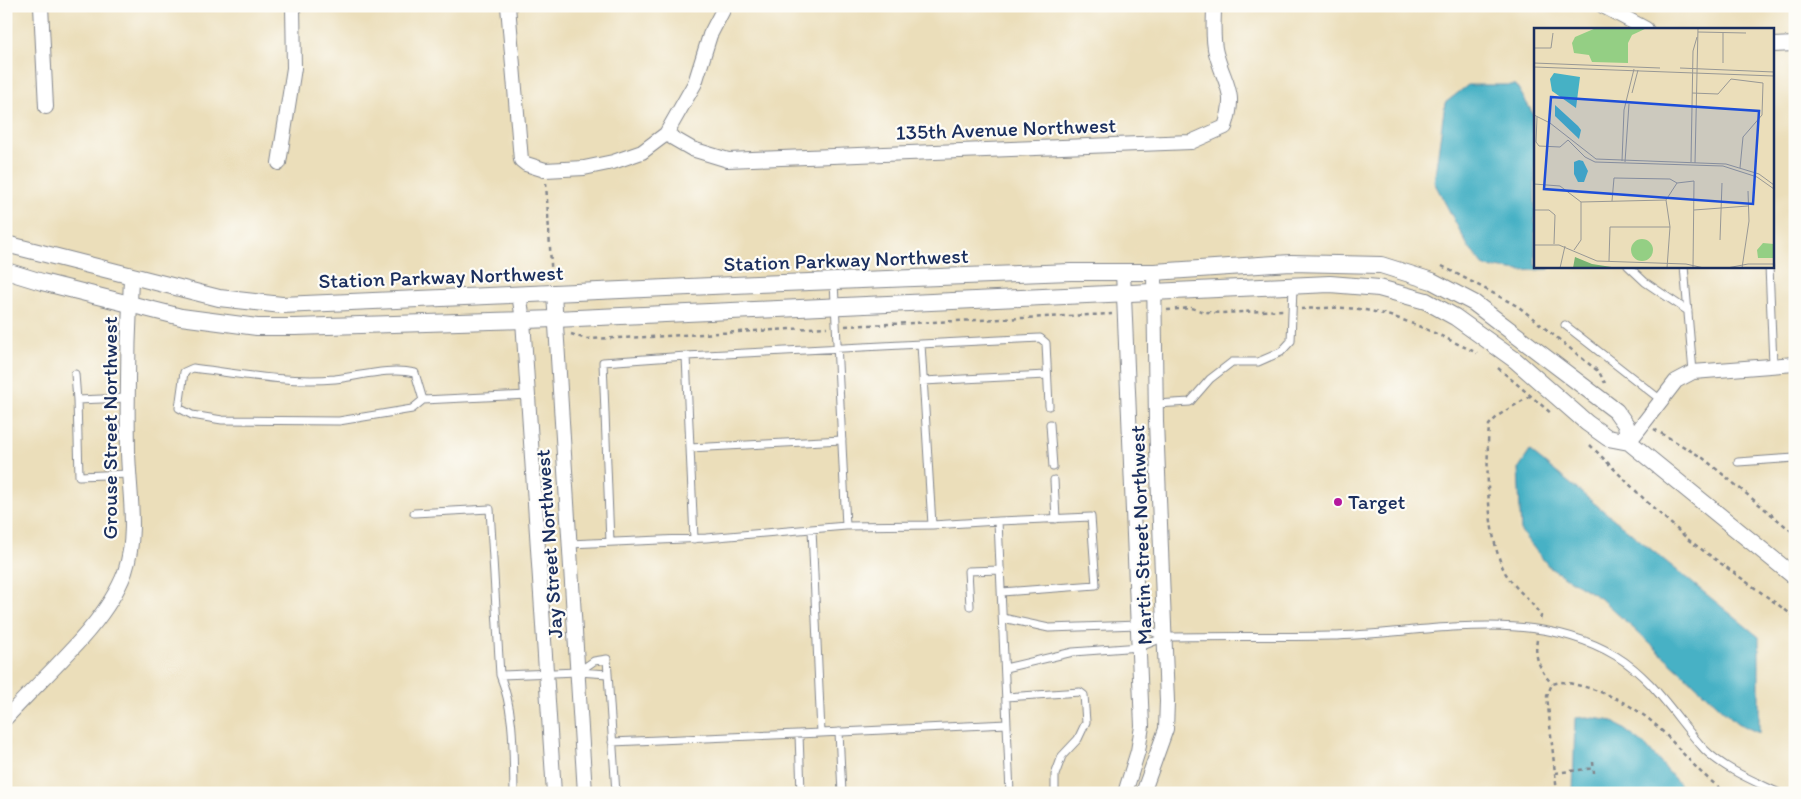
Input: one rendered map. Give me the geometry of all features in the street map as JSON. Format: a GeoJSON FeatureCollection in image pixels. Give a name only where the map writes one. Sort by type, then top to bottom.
{"type":"FeatureCollection","features":[{"type":"Feature","properties":{"kind":"street"},"geometry":{"type":"LineString","coordinates":[[41,6],[46,107]]}},
{"type":"Feature","properties":{"kind":"street"},"geometry":{"type":"LineString","coordinates":[[279,163],[294,68],[293,6]]}},
{"type":"Feature","properties":{"kind":"street"},"geometry":{"type":"LineString","coordinates":[[508,6],[521,160],[526,164],[545,170],[584,168],[613,162],[642,152],[666,134],[695,83],[710,35],[725,6]]}},
{"type":"Feature","properties":{"kind":"street","name":"135th Avenue Northwest"},"geometry":{"type":"LineString","coordinates":[[666,134],[692,149],[728,160],[1191,142],[1211,136],[1225,127],[1231,108],[1228,85],[1215,52],[1214,6]]}},
{"type":"Feature","properties":{"kind":"street"},"geometry":{"type":"LineString","coordinates":[[1603,6],[1644,28]]}},
{"type":"Feature","properties":{"kind":"street"},"geometry":{"type":"LineString","coordinates":[[1774,45],[1795,44]]}},
{"type":"Feature","properties":{"kind":"street","name":"Station Parkway Northwest"},"geometry":{"type":"LineString","coordinates":[[6,244],[131,278],[219,298],[282,305],[519,294],[553,288],[1154,272],[1291,263],[1381,265],[1432,281],[1474,303],[1616,411],[1626,425],[1629,442]]}},
{"type":"Feature","properties":{"kind":"street"},"geometry":{"type":"LineString","coordinates":[[1291,263],[1293,286]]}},
{"type":"Feature","properties":{"kind":"street","name":"Station Parkway Northwest"},"geometry":{"type":"LineString","coordinates":[[6,271],[181,317],[257,326],[555,319],[1330,284],[1380,288],[1426,302],[1455,317],[1515,360],[1587,423],[1608,438],[1629,442],[1795,577]]}},
{"type":"Feature","properties":{"kind":"street","name":"Martin Street Northwest"},"geometry":{"type":"LineString","coordinates":[[1124,272],[1142,726],[1138,751],[1125,793]]}},
{"type":"Feature","properties":{"kind":"street","name":"Martin Street Northwest"},"geometry":{"type":"LineString","coordinates":[[1143,793],[1166,729],[1154,272]]}},
{"type":"Feature","properties":{"kind":"street","name":"Grouse Street Northwest"},"geometry":{"type":"LineString","coordinates":[[6,718],[99,618],[124,572],[133,536],[129,474],[126,360],[131,278]]}},
{"type":"Feature","properties":{"kind":"street","name":"Jay Street Northwest"},"geometry":{"type":"LineString","coordinates":[[553,288],[585,793]]}},
{"type":"Feature","properties":{"kind":"street","name":"Jay Street Northwest"},"geometry":{"type":"LineString","coordinates":[[519,294],[523,320],[554,793]]}},
{"type":"Feature","properties":{"kind":"street"},"geometry":{"type":"LineString","coordinates":[[1629,442],[1676,381],[1693,372],[1773,364],[1795,364]]}},
{"type":"Feature","properties":{"kind":"lane"},"geometry":{"type":"LineString","coordinates":[[1630,268],[1645,282],[1688,311]]}},
{"type":"Feature","properties":{"kind":"lane"},"geometry":{"type":"LineString","coordinates":[[1684,268],[1693,372]]}},
{"type":"Feature","properties":{"kind":"lane"},"geometry":{"type":"LineString","coordinates":[[1769,268],[1773,364]]}},
{"type":"Feature","properties":{"kind":"lane"},"geometry":{"type":"LineString","coordinates":[[834,282],[846,526]]}},
{"type":"Feature","properties":{"kind":"lane"},"geometry":{"type":"LineString","coordinates":[[1156,404],[1190,402],[1210,379],[1232,362],[1258,362],[1281,352],[1291,341],[1293,286]]}},
{"type":"Feature","properties":{"kind":"lane"},"geometry":{"type":"LineString","coordinates":[[1565,325],[1660,400]]}},
{"type":"Feature","properties":{"kind":"lane"},"geometry":{"type":"LineString","coordinates":[[610,542],[603,362],[1040,338],[1046,343],[1049,406]]}},
{"type":"Feature","properties":{"kind":"lane"},"geometry":{"type":"LineString","coordinates":[[921,344],[932,526]]}},
{"type":"Feature","properties":{"kind":"lane"},"geometry":{"type":"LineString","coordinates":[[686,356],[694,539]]}},
{"type":"Feature","properties":{"kind":"lane"},"geometry":{"type":"LineString","coordinates":[[423,400],[415,373],[407,371],[371,373],[334,379],[268,379],[193,368],[184,372],[179,408],[192,415],[222,420],[339,421],[412,409],[423,400],[528,395]]}},
{"type":"Feature","properties":{"kind":"lane"},"geometry":{"type":"LineString","coordinates":[[76,374],[79,476],[129,474]]}},
{"type":"Feature","properties":{"kind":"lane"},"geometry":{"type":"LineString","coordinates":[[923,381],[1047,374]]}},
{"type":"Feature","properties":{"kind":"lane"},"geometry":{"type":"LineString","coordinates":[[76,400],[127,398]]}},
{"type":"Feature","properties":{"kind":"lane"},"geometry":{"type":"LineString","coordinates":[[1050,424],[1053,467]]}},
{"type":"Feature","properties":{"kind":"lane"},"geometry":{"type":"LineString","coordinates":[[690,448],[842,440]]}},
{"type":"Feature","properties":{"kind":"lane"},"geometry":{"type":"LineString","coordinates":[[1738,462],[1795,458]]}},
{"type":"Feature","properties":{"kind":"lane"},"geometry":{"type":"LineString","coordinates":[[1054,480],[1056,519]]}},
{"type":"Feature","properties":{"kind":"lane"},"geometry":{"type":"LineString","coordinates":[[414,514],[490,509],[500,675],[508,695],[513,747],[514,793]]}},
{"type":"Feature","properties":{"kind":"lane"},"geometry":{"type":"LineString","coordinates":[[570,544],[694,539],[846,526],[932,526],[1091,517],[1096,585],[1002,592]]}},
{"type":"Feature","properties":{"kind":"lane"},"geometry":{"type":"LineString","coordinates":[[998,521],[1010,793]]}},
{"type":"Feature","properties":{"kind":"lane"},"geometry":{"type":"LineString","coordinates":[[812,529],[821,733]]}},
{"type":"Feature","properties":{"kind":"lane"},"geometry":{"type":"LineString","coordinates":[[970,606],[968,571],[1001,570]]}},
{"type":"Feature","properties":{"kind":"lane"},"geometry":{"type":"LineString","coordinates":[[1003,618],[1049,628],[1139,625],[1165,637]]}},
{"type":"Feature","properties":{"kind":"lane"},"geometry":{"type":"LineString","coordinates":[[1005,668],[1073,652],[1140,647],[1165,637],[1332,636],[1496,626],[1538,629],[1565,634],[1594,644],[1618,657],[1645,678],[1706,750],[1740,775],[1779,793]]}},
{"type":"Feature","properties":{"kind":"lane"},"geometry":{"type":"LineString","coordinates":[[578,672],[594,661],[608,659],[616,793]]}},
{"type":"Feature","properties":{"kind":"lane"},"geometry":{"type":"LineString","coordinates":[[500,675],[578,672],[608,674]]}},
{"type":"Feature","properties":{"kind":"lane"},"geometry":{"type":"LineString","coordinates":[[1006,697],[1080,692],[1084,695],[1086,722],[1078,739],[1062,756],[1055,774],[1055,793]]}},
{"type":"Feature","properties":{"kind":"lane"},"geometry":{"type":"LineString","coordinates":[[612,742],[1008,724]]}},
{"type":"Feature","properties":{"kind":"lane"},"geometry":{"type":"LineString","coordinates":[[839,732],[842,793]]}},
{"type":"Feature","properties":{"kind":"lane"},"geometry":{"type":"LineString","coordinates":[[799,734],[801,793]]}},
{"type":"Feature","properties":{"kind":"path"},"geometry":{"type":"LineString","coordinates":[[545,170],[553,288]]}},
{"type":"Feature","properties":{"kind":"path"},"geometry":{"type":"LineString","coordinates":[[1155,310],[1191,308],[1205,312],[1222,313],[1332,307],[1371,311],[1412,324],[1485,356]]}},
{"type":"Feature","properties":{"kind":"path"},"geometry":{"type":"LineString","coordinates":[[1491,362],[1553,415]]}},
{"type":"Feature","properties":{"kind":"path"},"geometry":{"type":"LineString","coordinates":[[1530,396],[1518,406],[1499,415],[1489,425],[1491,526],[1495,551],[1511,581],[1541,616],[1535,652],[1541,672],[1552,684]]}},
{"type":"Feature","properties":{"kind":"path"},"geometry":{"type":"LineString","coordinates":[[1588,444],[1690,541],[1795,617]]}},
{"type":"Feature","properties":{"kind":"path"},"geometry":{"type":"LineString","coordinates":[[1552,684],[1560,682],[1571,683],[1613,696],[1637,710],[1661,730],[1711,783],[1728,793]]}},
{"type":"Feature","properties":{"kind":"path"},"geometry":{"type":"LineString","coordinates":[[1552,684],[1547,696],[1557,793]]}},
{"type":"Feature","properties":{"kind":"path"},"geometry":{"type":"LineString","coordinates":[[1593,762],[1594,773]]}},
{"type":"Feature","properties":{"kind":"path"},"geometry":{"type":"LineString","coordinates":[[1555,773],[1594,768]]}},
{"type":"Feature","properties":{"kind":"water"},"geometry":{"type":"Polygon","coordinates":[[[1468,85],[1516,85],[1534,115],[1534,268],[1549,269],[1521,271],[1485,267],[1469,248],[1434,182],[1445,103],[1468,85]]]}},
{"type":"Feature","properties":{"kind":"water"},"geometry":{"type":"Polygon","coordinates":[[[1530,451],[1759,637],[1759,733],[1737,723],[1600,598],[1550,568],[1521,532],[1518,469],[1530,451]]]}},
{"type":"Feature","properties":{"kind":"water"},"geometry":{"type":"Polygon","coordinates":[[[1587,717],[1613,721],[1645,745],[1687,793],[1573,793],[1575,718],[1587,717]]]}},
{"type":"Feature","properties":{"kind":"place","name":"Target"},"geometry":{"type":"Point","coordinates":[1338,502]}}]}
